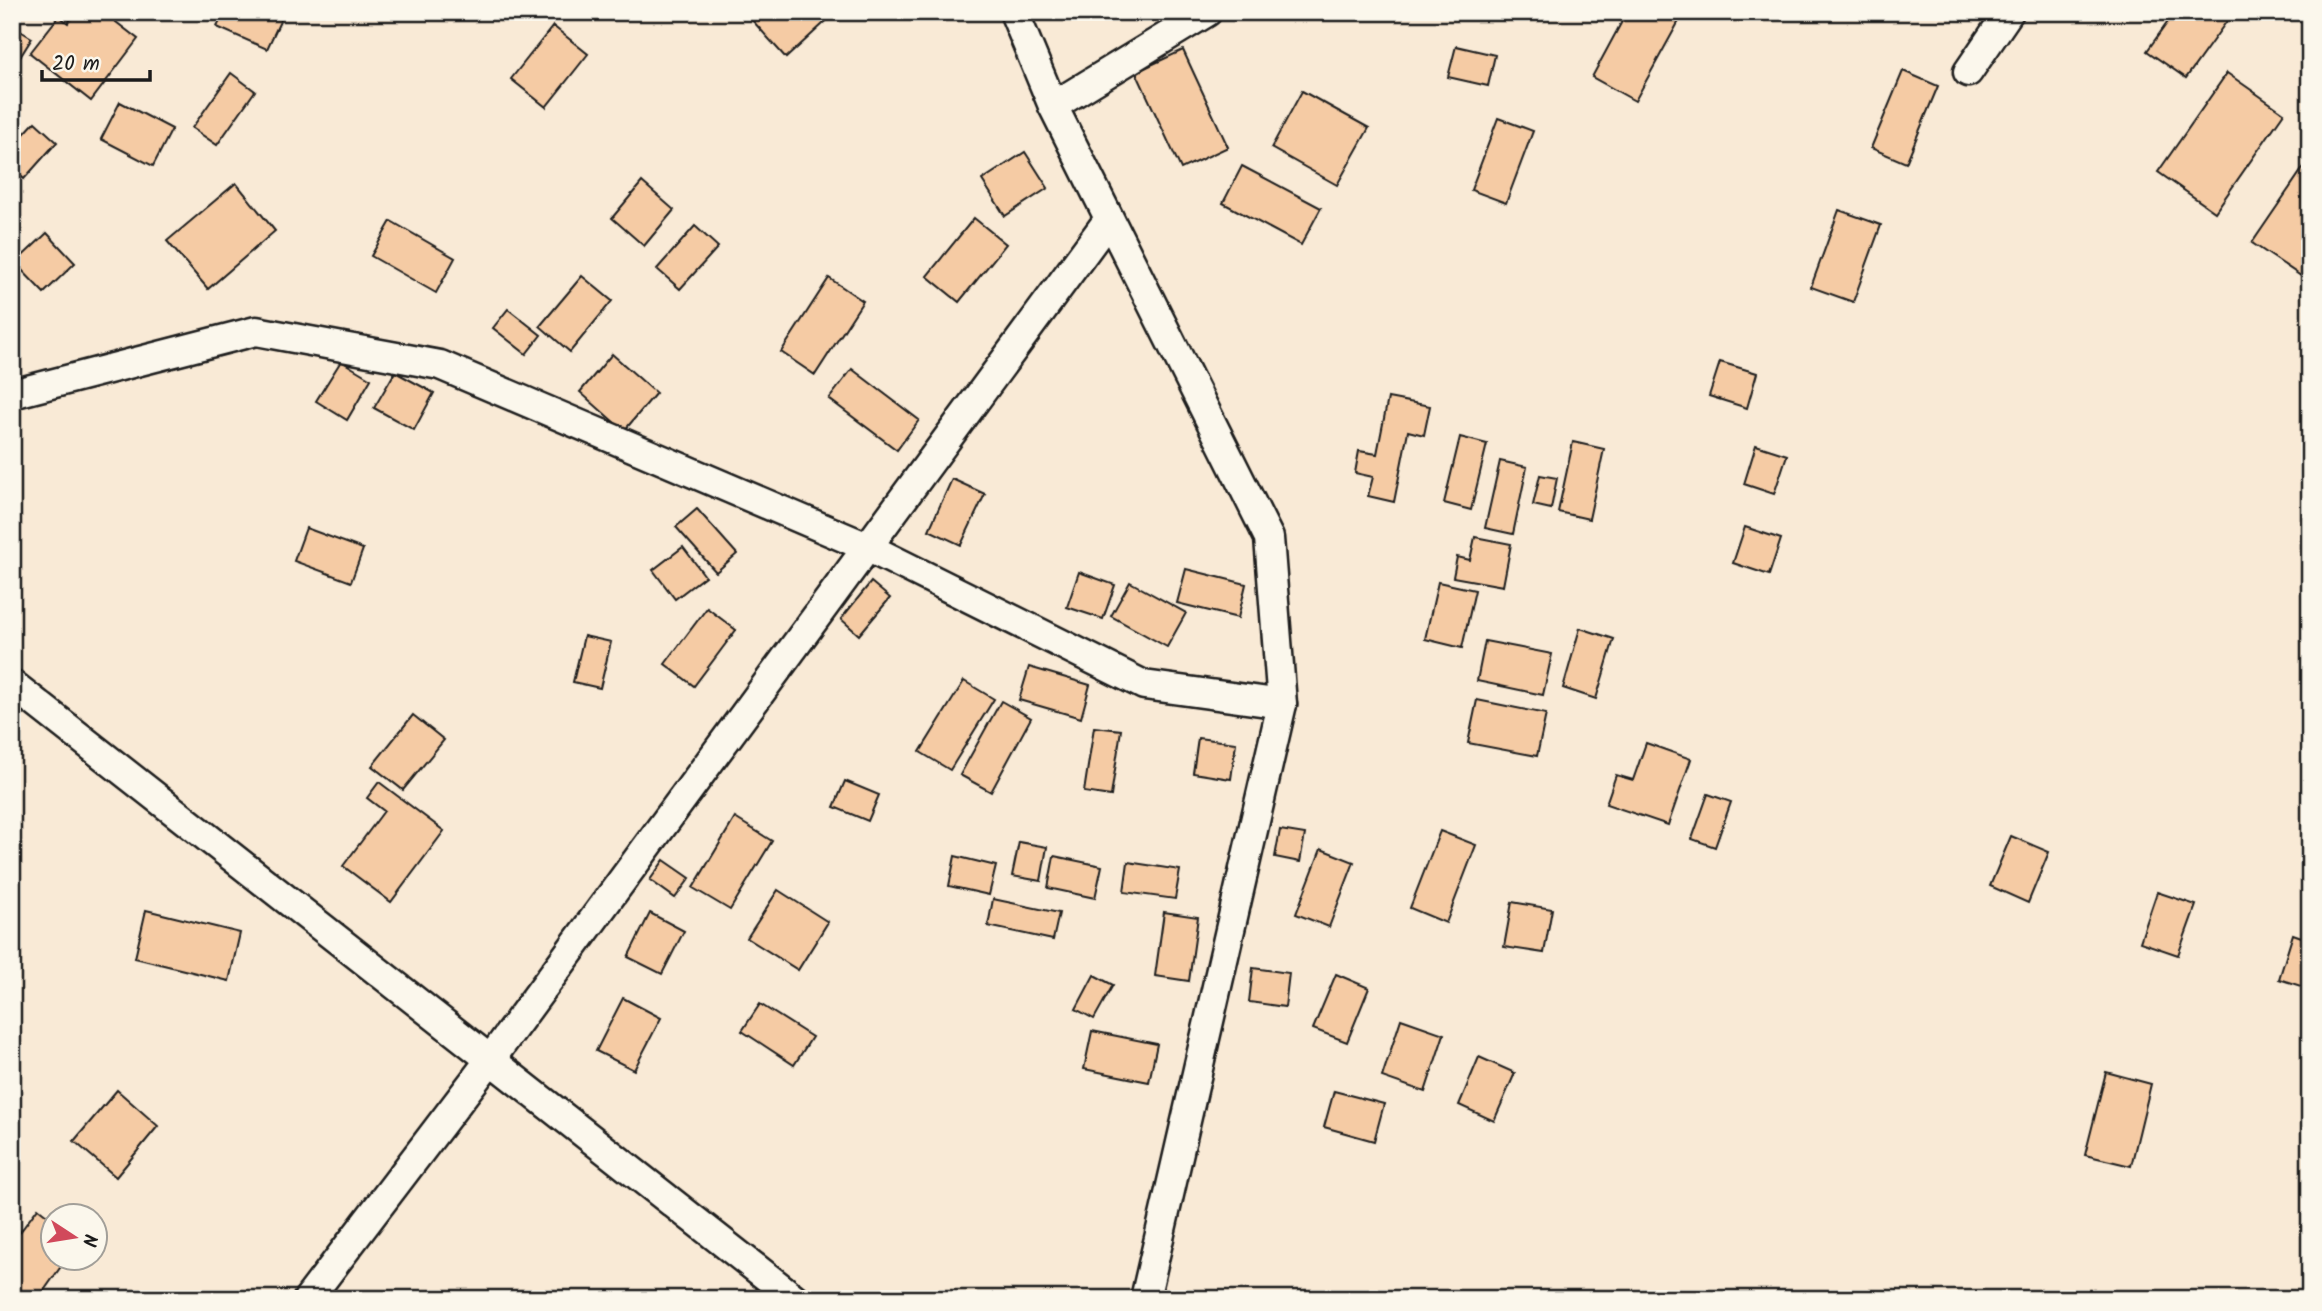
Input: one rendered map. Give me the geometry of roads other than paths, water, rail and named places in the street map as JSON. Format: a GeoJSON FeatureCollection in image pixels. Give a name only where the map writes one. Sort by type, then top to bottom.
{"type":"FeatureCollection","features":[{"type":"Feature","properties":{"kind":"street"},"geometry":{"type":"LineString","coordinates":[[1014,12],[1053,106],[1269,538],[1282,704],[1145,1299]]}},
{"type":"Feature","properties":{"kind":"street"},"geometry":{"type":"LineString","coordinates":[[1053,106],[1207,12]]}},
{"type":"Feature","properties":{"kind":"street"},"geometry":{"type":"LineString","coordinates":[[1968,72],[2009,12]]}},
{"type":"Feature","properties":{"kind":"street"},"geometry":{"type":"LineString","coordinates":[[308,1299],[490,1060],[1109,219]]}},
{"type":"Feature","properties":{"kind":"street"},"geometry":{"type":"LineString","coordinates":[[12,394],[256,331],[440,365],[867,547],[1144,685],[1282,704]]}},
{"type":"Feature","properties":{"kind":"street"},"geometry":{"type":"LineString","coordinates":[[12,684],[795,1299]]}}]}
